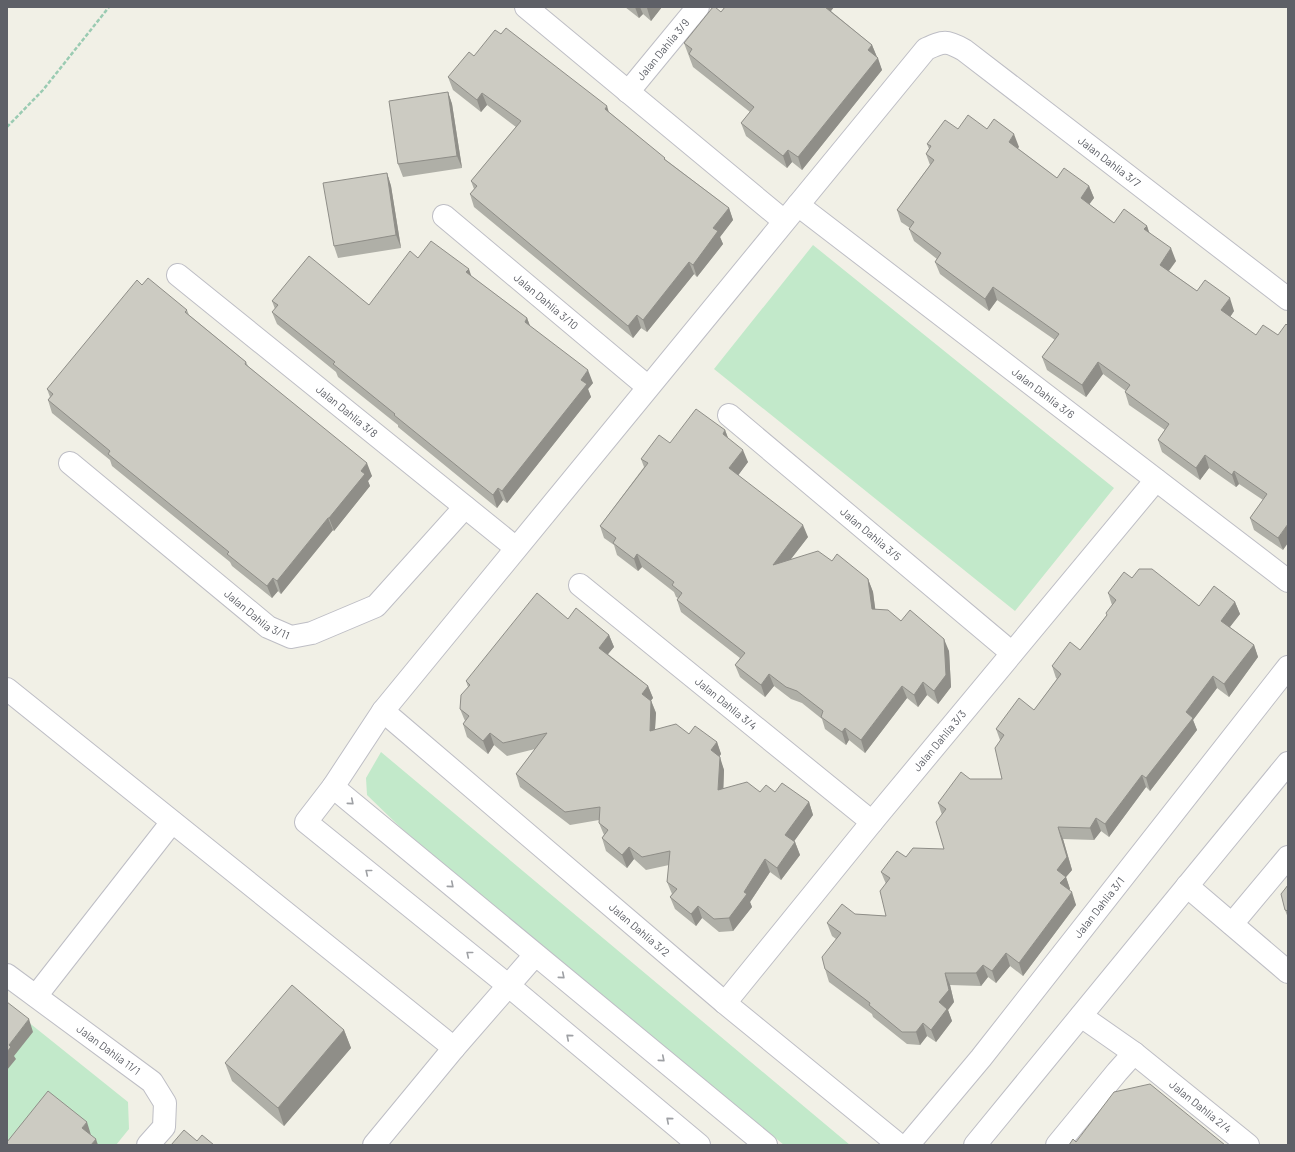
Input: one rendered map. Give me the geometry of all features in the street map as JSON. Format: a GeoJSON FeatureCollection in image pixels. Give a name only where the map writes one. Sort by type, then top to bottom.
{"type":"FeatureCollection","features":[{"type":"Feature","properties":{"kind":"street"},"geometry":{"type":"LineString","coordinates":[[526,7],[784,221]]}},
{"type":"Feature","properties":{"kind":"street","name":"Jalan Dahlia 3/9"},"geometry":{"type":"LineString","coordinates":[[628,92],[698,7]]}},
{"type":"Feature","properties":{"kind":"street","name":"Jalan Dahlia 3/7"},"geometry":{"type":"LineString","coordinates":[[798,205],[926,49],[940,43],[952,43],[964,50],[1288,299]]}},
{"type":"Feature","properties":{"kind":"street"},"geometry":{"type":"LineString","coordinates":[[699,1145],[509,986],[306,822],[333,787],[383,711],[798,205]]}},
{"type":"Feature","properties":{"kind":"street","name":"Jalan Dahlia 3/6"},"geometry":{"type":"LineString","coordinates":[[798,205],[1288,581]]}},
{"type":"Feature","properties":{"kind":"street","name":"Jalan Dahlia 3/10"},"geometry":{"type":"LineString","coordinates":[[444,216],[648,387]]}},
{"type":"Feature","properties":{"kind":"street","name":"Jalan Dahlia 3/8"},"geometry":{"type":"LineString","coordinates":[[178,275],[516,548]]}},
{"type":"Feature","properties":{"kind":"street","name":"Jalan Dahlia 3/5"},"geometry":{"type":"LineString","coordinates":[[729,415],[1012,653]]}},
{"type":"Feature","properties":{"kind":"street","name":"Jalan Dahlia 3/11"},"geometry":{"type":"LineString","coordinates":[[70,463],[268,627],[291,637],[312,633],[376,606],[465,507]]}},
{"type":"Feature","properties":{"kind":"street","name":"Jalan Dahlia 3/3"},"geometry":{"type":"LineString","coordinates":[[725,1002],[872,822],[1156,480]]}},
{"type":"Feature","properties":{"kind":"street","name":"Jalan Dahlia 3/4"},"geometry":{"type":"LineString","coordinates":[[580,585],[872,822]]}},
{"type":"Feature","properties":{"kind":"street","name":"Jalan Dahlia 3/1"},"geometry":{"type":"LineString","coordinates":[[908,1145],[981,1058],[1288,667]]}},
{"type":"Feature","properties":{"kind":"street"},"geometry":{"type":"LineString","coordinates":[[7,689],[454,1048]]}},
{"type":"Feature","properties":{"kind":"street","name":"Jalan Dahlia 3/2"},"geometry":{"type":"LineString","coordinates":[[383,711],[725,1002],[899,1145]]}},
{"type":"Feature","properties":{"kind":"street"},"geometry":{"type":"LineString","coordinates":[[975,1145],[1288,763]]}},
{"type":"Feature","properties":{"kind":"street"},"geometry":{"type":"LineString","coordinates":[[333,787],[766,1145]]}},
{"type":"Feature","properties":{"kind":"street"},"geometry":{"type":"LineString","coordinates":[[36,996],[172,822]]}},
{"type":"Feature","properties":{"kind":"street"},"geometry":{"type":"LineString","coordinates":[[1232,924],[1288,857]]}},
{"type":"Feature","properties":{"kind":"street"},"geometry":{"type":"LineString","coordinates":[[1187,886],[1288,972]]}},
{"type":"Feature","properties":{"kind":"street"},"geometry":{"type":"LineString","coordinates":[[374,1145],[454,1048],[536,955]]}},
{"type":"Feature","properties":{"kind":"street","name":"Jalan Dahlia 11/1"},"geometry":{"type":"LineString","coordinates":[[7,975],[152,1082],[165,1103],[164,1127],[148,1145]]}},
{"type":"Feature","properties":{"kind":"street","name":"Jalan Dahlia 2/4"},"geometry":{"type":"LineString","coordinates":[[1081,1016],[1134,1053],[1248,1145]]}},
{"type":"Feature","properties":{"kind":"street"},"geometry":{"type":"LineString","coordinates":[[1057,1145],[1134,1053]]}},
{"type":"Feature","properties":{"kind":"path"},"geometry":{"type":"LineString","coordinates":[[7,127],[43,90],[109,7]]}},
{"type":"Feature","properties":{"kind":"green space"},"geometry":{"type":"Polygon","coordinates":[[[813,245],[1114,488],[1015,611],[714,369],[813,245]]]}},
{"type":"Feature","properties":{"kind":"green space"},"geometry":{"type":"Polygon","coordinates":[[[381,752],[850,1145],[784,1145],[542,947],[400,827],[367,795],[366,778],[381,752]]]}},
{"type":"Feature","properties":{"kind":"green space"},"geometry":{"type":"Polygon","coordinates":[[[7,1005],[128,1102],[129,1129],[116,1145],[7,1145],[7,1005]]]}},
{"type":"Feature","properties":{"kind":"building"},"geometry":{"type":"Polygon","coordinates":[[[713,7],[721,12],[725,7],[825,7],[872,45],[868,50],[878,58],[798,157],[788,150],[783,156],[741,123],[754,107],[689,54],[692,49],[684,43],[713,7]]]}},
{"type":"Feature","properties":{"kind":"building"},"geometry":{"type":"Polygon","coordinates":[[[506,28],[607,106],[605,109],[665,158],[664,159],[729,208],[713,228],[718,231],[693,265],[689,262],[643,320],[637,315],[628,326],[470,194],[477,186],[471,181],[521,121],[482,93],[477,100],[448,77],[469,52],[474,56],[495,30],[501,34],[506,28]]]}},
{"type":"Feature","properties":{"kind":"building"},"geometry":{"type":"Polygon","coordinates":[[[448,92],[457,156],[398,164],[389,101],[448,92]]]}},
{"type":"Feature","properties":{"kind":"building"},"geometry":{"type":"Polygon","coordinates":[[[968,115],[987,129],[994,119],[1014,134],[1009,142],[1057,178],[1064,168],[1089,186],[1081,198],[1114,223],[1124,209],[1147,226],[1144,229],[1171,248],[1160,265],[1197,291],[1205,280],[1230,298],[1221,310],[1256,335],[1263,325],[1278,335],[1286,324],[1288,326],[1288,524],[1278,538],[1250,518],[1267,494],[1234,471],[1232,475],[1205,455],[1196,468],[1158,440],[1169,424],[1125,392],[1130,385],[1098,362],[1082,385],[1042,357],[1059,334],[993,287],[985,299],[935,262],[941,253],[909,229],[914,222],[897,210],[934,160],[926,154],[931,146],[927,144],[945,120],[958,129],[968,115]]]}},
{"type":"Feature","properties":{"kind":"building"},"geometry":{"type":"Polygon","coordinates":[[[387,173],[396,235],[334,246],[323,183],[387,173]]]}},
{"type":"Feature","properties":{"kind":"building"},"geometry":{"type":"Polygon","coordinates":[[[431,241],[469,269],[466,272],[527,318],[525,322],[588,370],[581,380],[587,384],[502,491],[498,488],[493,495],[333,364],[335,362],[272,312],[278,305],[272,301],[309,256],[369,305],[410,251],[418,258],[431,241]]]}},
{"type":"Feature","properties":{"kind":"building"},"geometry":{"type":"Polygon","coordinates":[[[148,278],[187,310],[185,312],[246,362],[245,364],[367,463],[361,471],[365,474],[277,581],[273,578],[267,586],[227,554],[229,552],[108,454],[110,451],[48,400],[53,394],[47,389],[137,280],[142,285],[148,278]]]}},
{"type":"Feature","properties":{"kind":"building"},"geometry":{"type":"Polygon","coordinates":[[[696,409],[725,430],[723,434],[743,450],[729,468],[803,525],[773,565],[818,551],[832,561],[837,554],[868,579],[872,609],[888,610],[901,621],[910,610],[944,639],[946,675],[934,691],[923,682],[914,695],[902,686],[861,740],[845,728],[842,732],[821,717],[823,711],[797,691],[786,687],[769,674],[761,685],[735,665],[745,653],[677,600],[682,593],[672,585],[674,582],[637,554],[634,559],[613,543],[616,538],[600,526],[648,463],[641,459],[659,435],[670,443],[696,409]]]}},
{"type":"Feature","properties":{"kind":"building"},"geometry":{"type":"Polygon","coordinates":[[[1139,569],[1152,569],[1199,606],[1214,586],[1235,602],[1221,621],[1254,645],[1224,684],[1213,676],[1186,712],[1193,718],[1146,778],[1142,775],[1105,824],[1096,818],[1090,828],[1058,827],[1067,857],[1057,870],[1066,877],[1060,883],[1072,892],[1019,963],[1006,953],[992,971],[983,965],[976,973],[945,973],[949,990],[939,1002],[947,1009],[931,1030],[923,1023],[916,1032],[902,1032],[869,1005],[870,1003],[825,969],[822,957],[841,933],[827,923],[842,904],[855,914],[886,916],[880,891],[890,878],[881,872],[897,851],[906,857],[913,848],[944,849],[936,822],[946,809],[938,803],[961,772],[970,779],[1002,779],[995,748],[1004,735],[996,729],[1019,698],[1034,710],[1061,674],[1052,666],[1070,642],[1080,650],[1107,615],[1106,613],[1116,600],[1108,593],[1124,572],[1132,578],[1139,569]]]}},
{"type":"Feature","properties":{"kind":"building"},"geometry":{"type":"Polygon","coordinates":[[[537,593],[568,619],[576,608],[609,635],[599,648],[648,686],[642,694],[651,701],[650,731],[676,724],[689,734],[695,726],[717,742],[711,750],[720,757],[718,790],[747,782],[760,792],[766,785],[775,792],[782,783],[809,802],[785,835],[795,842],[777,868],[765,859],[744,892],[747,894],[729,918],[714,919],[698,906],[691,914],[670,897],[677,889],[667,882],[670,851],[642,857],[629,847],[622,855],[602,838],[608,830],[599,823],[600,807],[565,812],[516,774],[547,733],[503,743],[490,733],[483,741],[463,724],[469,716],[460,709],[461,695],[470,685],[466,681],[537,593]]]}},
{"type":"Feature","properties":{"kind":"building"},"geometry":{"type":"Polygon","coordinates":[[[1288,885],[1288,911],[1285,910],[1281,894],[1288,885]]]}},
{"type":"Feature","properties":{"kind":"building"},"geometry":{"type":"Polygon","coordinates":[[[292,985],[344,1030],[278,1108],[225,1063],[292,985]]]}},
{"type":"Feature","properties":{"kind":"building"},"geometry":{"type":"Polygon","coordinates":[[[7,1002],[29,1019],[9,1045],[11,1047],[7,1052],[7,1002]]]}},
{"type":"Feature","properties":{"kind":"building"},"geometry":{"type":"Polygon","coordinates":[[[1150,1084],[1225,1145],[1069,1145],[1073,1139],[1076,1142],[1114,1092],[1150,1084]]]}},
{"type":"Feature","properties":{"kind":"building"},"geometry":{"type":"Polygon","coordinates":[[[48,1091],[87,1122],[82,1128],[96,1139],[91,1145],[7,1145],[7,1142],[48,1091]]]}},
{"type":"Feature","properties":{"kind":"building"},"geometry":{"type":"Polygon","coordinates":[[[184,1130],[197,1141],[202,1135],[214,1145],[171,1145],[184,1130]]]}}]}
